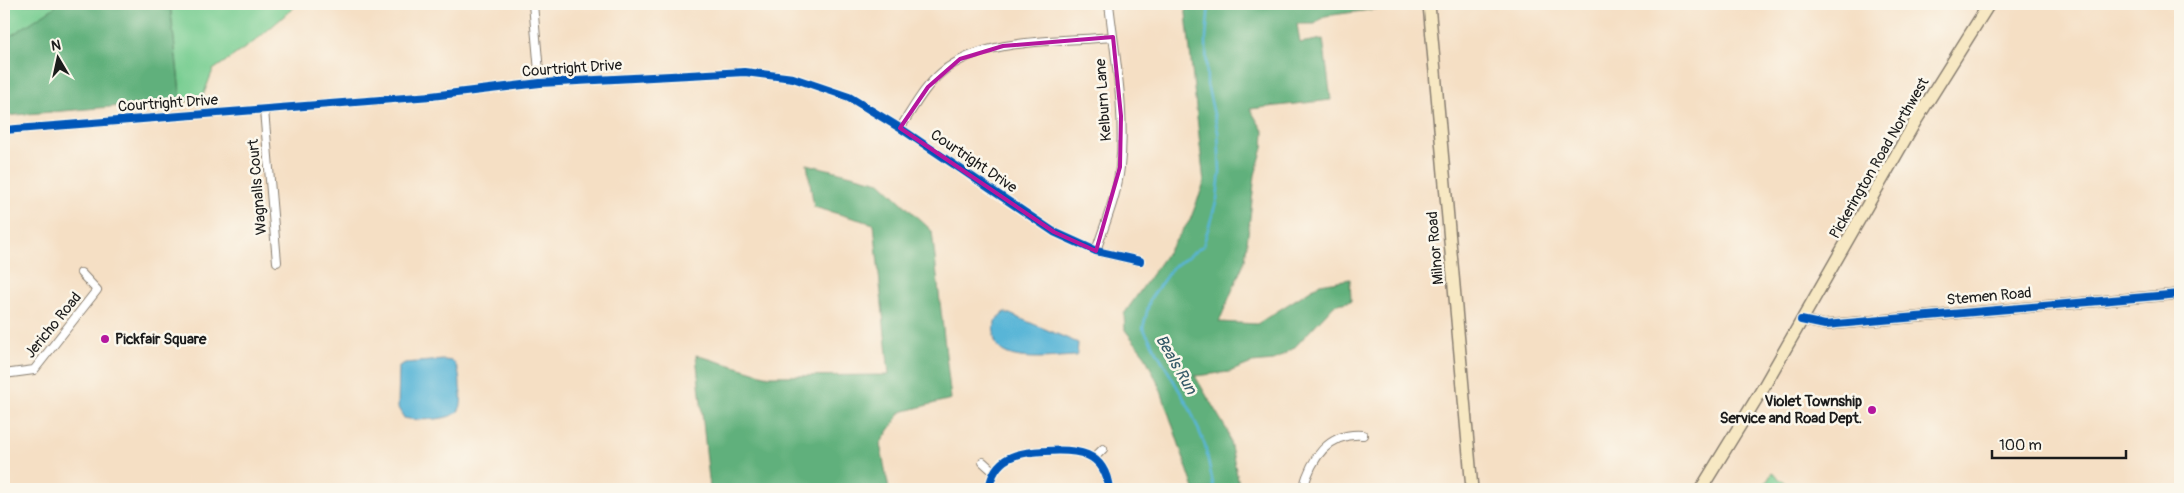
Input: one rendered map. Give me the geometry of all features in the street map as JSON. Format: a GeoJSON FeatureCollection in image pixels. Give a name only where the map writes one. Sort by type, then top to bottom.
{"type":"FeatureCollection","features":[{"type":"Feature","properties":{"kind":"main road","name":"Milnor Road"},"geometry":{"type":"LineString","coordinates":[[1429,4],[1472,489]]}},
{"type":"Feature","properties":{"kind":"main road","name":"Pickerington Road Northwest"},"geometry":{"type":"LineString","coordinates":[[1701,489],[1764,388],[1915,122],[1989,4]]}},
{"type":"Feature","properties":{"kind":"street"},"geometry":{"type":"LineString","coordinates":[[534,4],[540,83]]}},
{"type":"Feature","properties":{"kind":"street","name":"Kelburn Lane"},"geometry":{"type":"LineString","coordinates":[[1096,251],[1113,201],[1120,167],[1121,116],[1109,4]]}},
{"type":"Feature","properties":{"kind":"street"},"geometry":{"type":"LineString","coordinates":[[900,128],[928,87],[960,59],[1003,46],[1112,37]]}},
{"type":"Feature","properties":{"kind":"street","name":"Courtright Drive"},"geometry":{"type":"LineString","coordinates":[[4,130],[432,96],[540,83],[745,72],[793,78],[849,97],[900,128],[1054,232],[1096,251],[1140,261]]}},
{"type":"Feature","properties":{"kind":"street","name":"Wagnalls Court"},"geometry":{"type":"LineString","coordinates":[[264,110],[277,262]]}},
{"type":"Feature","properties":{"kind":"street","name":"Jericho Road"},"geometry":{"type":"LineString","coordinates":[[4,374],[34,370],[89,303],[97,290],[81,273]]}},
{"type":"Feature","properties":{"kind":"street","name":"Stemen Road"},"geometry":{"type":"LineString","coordinates":[[1799,324],[1825,324],[2180,294]]}},
{"type":"Feature","properties":{"kind":"street"},"geometry":{"type":"LineString","coordinates":[[1302,489],[1312,463],[1328,444],[1350,434],[1363,435]]}},
{"type":"Feature","properties":{"kind":"street"},"geometry":{"type":"LineString","coordinates":[[989,489],[994,472],[1004,460],[1023,452],[1071,449],[1080,451],[1093,459],[1104,474],[1109,489]]}},
{"type":"Feature","properties":{"kind":"street"},"geometry":{"type":"LineString","coordinates":[[1093,459],[1103,449]]}},
{"type":"Feature","properties":{"kind":"street"},"geometry":{"type":"LineString","coordinates":[[983,462],[994,472]]}},
{"type":"Feature","properties":{"kind":"highlighted area"},"geometry":{"type":"Polygon","coordinates":[[[1113,37],[1121,116],[1120,167],[1096,251],[1054,232],[900,128],[928,87],[960,59],[1003,46],[1113,37]]]}},
{"type":"Feature","properties":{"kind":"green space"},"geometry":{"type":"Polygon","coordinates":[[[4,4],[56,4],[56,7],[4,40],[4,4]]]}},
{"type":"Feature","properties":{"kind":"green space"},"geometry":{"type":"Polygon","coordinates":[[[56,4],[170,4],[181,101],[4,116],[4,40],[55,7],[56,4]]]}},
{"type":"Feature","properties":{"kind":"green space"},"geometry":{"type":"Polygon","coordinates":[[[170,4],[298,4],[255,41],[213,70],[201,101],[181,101],[170,4]]]}},
{"type":"Feature","properties":{"kind":"green space"},"geometry":{"type":"Polygon","coordinates":[[[1185,4],[1376,4],[1377,9],[1325,16],[1315,24],[1297,24],[1300,43],[1323,39],[1331,100],[1250,109],[1264,132],[1263,148],[1255,175],[1245,260],[1219,322],[1257,324],[1320,284],[1350,279],[1351,301],[1334,305],[1294,348],[1273,361],[1252,363],[1229,372],[1195,376],[1228,432],[1240,489],[1194,489],[1160,388],[1144,354],[1125,330],[1124,314],[1190,220],[1204,183],[1185,4]]]}},
{"type":"Feature","properties":{"kind":"green space"},"geometry":{"type":"Polygon","coordinates":[[[807,164],[880,182],[932,231],[951,399],[901,412],[880,444],[889,489],[710,489],[696,355],[768,376],[889,375],[874,224],[814,207],[807,164]]]}},
{"type":"Feature","properties":{"kind":"green space"},"geometry":{"type":"Polygon","coordinates":[[[1772,473],[1793,489],[1762,489],[1772,473]]]}},
{"type":"Feature","properties":{"kind":"water"},"geometry":{"type":"Polygon","coordinates":[[[1005,312],[1078,343],[1077,356],[1031,358],[1008,354],[1000,349],[994,336],[995,321],[1005,312]]]}},
{"type":"Feature","properties":{"kind":"water"},"geometry":{"type":"Polygon","coordinates":[[[453,361],[458,370],[461,399],[459,410],[455,414],[442,418],[416,420],[404,418],[398,408],[399,366],[405,363],[453,361]]]}},
{"type":"Feature","properties":{"kind":"waterway","name":"Beals Run"},"geometry":{"type":"LineString","coordinates":[[1209,4],[1206,38],[1207,84],[1218,132],[1220,172],[1217,199],[1203,246],[1172,268],[1150,299],[1143,328],[1190,409],[1205,445],[1214,489]]}},
{"type":"Feature","properties":{"kind":"cycle path"},"geometry":{"type":"LineString","coordinates":[[4,130],[431,96],[540,83],[745,72],[793,78],[849,97],[900,128],[1054,232],[1096,251],[1140,261]]}},
{"type":"Feature","properties":{"kind":"cycle path"},"geometry":{"type":"LineString","coordinates":[[1801,320],[1825,325],[2180,294]]}},
{"type":"Feature","properties":{"kind":"cycle path"},"geometry":{"type":"LineString","coordinates":[[989,489],[996,469],[1009,458],[1026,453],[1057,451],[1078,452],[1095,460],[1102,467],[1109,489]]}},
{"type":"Feature","properties":{"kind":"place","name":"Pickfair Square"},"geometry":{"type":"Point","coordinates":[105,339]}},
{"type":"Feature","properties":{"kind":"place","name":"Violet Township Service and Road Dept."},"geometry":{"type":"Point","coordinates":[1872,410]}}]}
